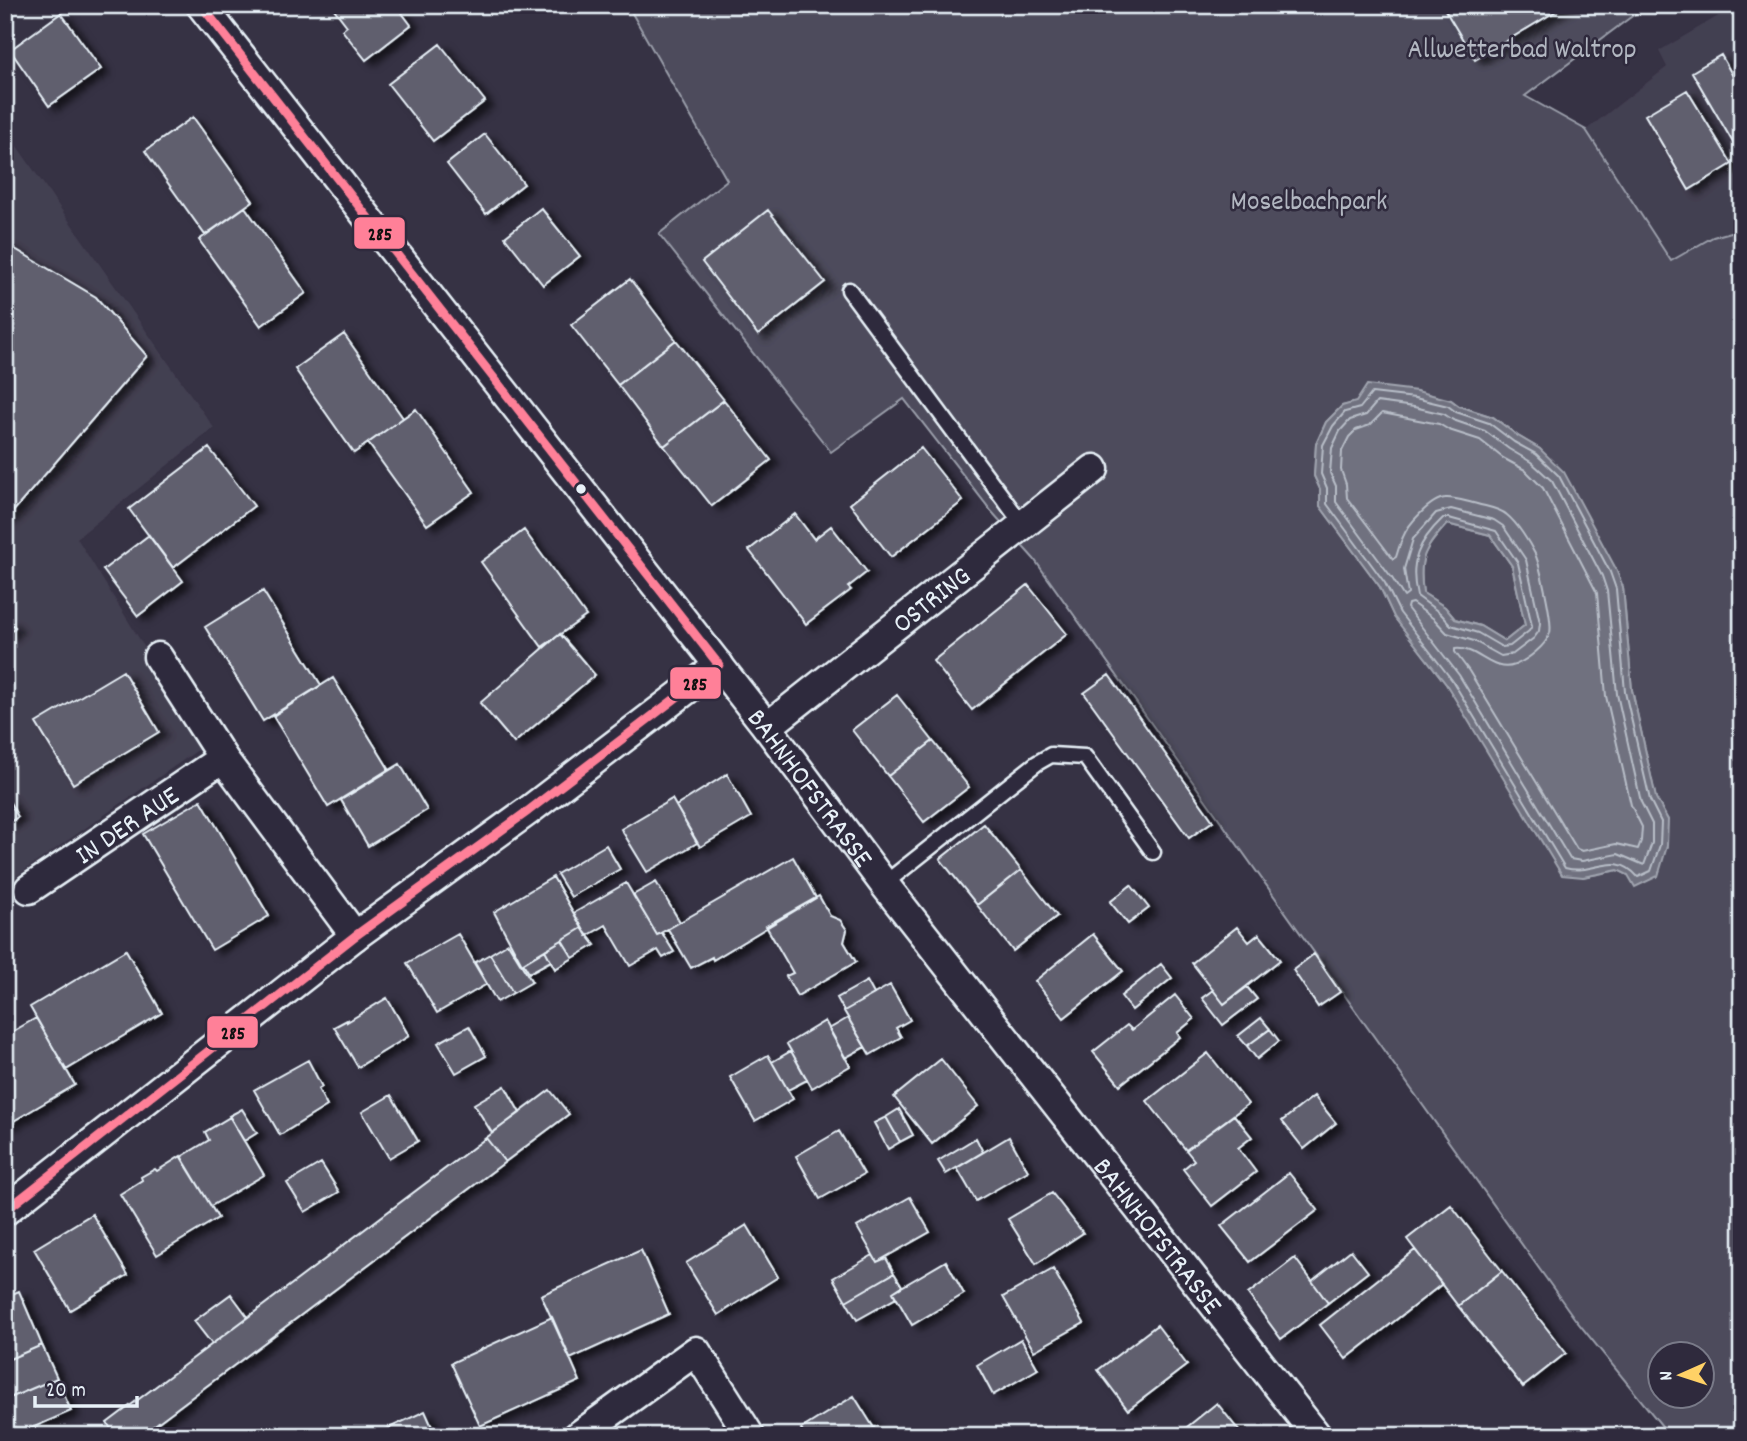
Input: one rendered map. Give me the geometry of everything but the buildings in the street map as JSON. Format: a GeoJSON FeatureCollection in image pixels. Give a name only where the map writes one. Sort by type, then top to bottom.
{"type":"FeatureCollection","features":[{"type":"Feature","properties":{"kind":"street","name":"BAHNHOFSTRASSE"},"geometry":{"type":"LineString","coordinates":[[201,5],[719,665],[884,884],[1317,1436]]}},
{"type":"Feature","properties":{"kind":"street","name":"OSTRING"},"geometry":{"type":"LineString","coordinates":[[767,727],[1094,469]]}},
{"type":"Feature","properties":{"kind":"street"},"geometry":{"type":"LineString","coordinates":[[158,657],[223,758],[355,936]]}},
{"type":"Feature","properties":{"kind":"street"},"geometry":{"type":"LineString","coordinates":[[5,1211],[355,936],[528,811],[719,665]]}},
{"type":"Feature","properties":{"kind":"street","name":"IN DER AUE"},"geometry":{"type":"LineString","coordinates":[[29,889],[223,758]]}},
{"type":"Feature","properties":{"kind":"street"},"geometry":{"type":"LineString","coordinates":[[578,1436],[696,1352],[750,1436]]}},
{"type":"Feature","properties":{"kind":"lane"},"geometry":{"type":"LineString","coordinates":[[849,290],[1023,525]]}},
{"type":"Feature","properties":{"kind":"lane"},"geometry":{"type":"LineString","coordinates":[[884,884],[1037,763],[1051,755],[1085,757],[1153,852]]}},
{"type":"Feature","properties":{"kind":"shaded area"},"geometry":{"type":"Polygon","coordinates":[[[1737,5],[1742,5],[1742,229],[1713,237],[1671,261],[1586,130],[1667,67],[1659,51],[1737,5]]]}},
{"type":"Feature","properties":{"kind":"shaded area"},"geometry":{"type":"Polygon","coordinates":[[[5,129],[214,428],[77,538],[205,745],[5,884],[5,129]]]}},
{"type":"Feature","properties":{"kind":"green space","name":"Moselbachpark"},"geometry":{"type":"Polygon","coordinates":[[[632,5],[1647,5],[1525,96],[1586,130],[1671,261],[1713,237],[1742,229],[1742,1436],[1670,1436],[1649,1410],[1716,1410],[1716,1340],[1646,1340],[1646,1406],[1575,1319],[1034,559],[992,512],[904,399],[831,452],[659,234],[727,180],[629,8],[632,5]],[[1451,400],[1356,403],[1342,406],[1326,422],[1316,444],[1314,476],[1320,489],[1320,506],[1380,587],[1394,617],[1446,684],[1583,877],[1618,870],[1628,875],[1668,820],[1656,799],[1632,690],[1623,587],[1540,449],[1493,417],[1459,406],[1451,400]]]}},
{"type":"Feature","properties":{"kind":"green space"},"geometry":{"type":"Polygon","coordinates":[[[1447,524],[1490,535],[1512,566],[1525,625],[1505,641],[1480,626],[1455,619],[1445,607],[1423,593],[1421,571],[1424,555],[1447,524]]]}},
{"type":"Feature","properties":{"kind":"water"},"geometry":{"type":"Polygon","coordinates":[[[1367,385],[1417,391],[1451,400],[1459,406],[1493,417],[1540,449],[1564,472],[1623,587],[1632,690],[1656,798],[1668,820],[1667,846],[1658,876],[1635,887],[1628,875],[1618,870],[1583,877],[1562,875],[1446,684],[1394,617],[1380,587],[1320,506],[1320,489],[1314,476],[1316,444],[1326,422],[1342,406],[1356,402],[1367,385]],[[1447,524],[1424,555],[1421,571],[1423,593],[1445,607],[1455,619],[1480,626],[1505,641],[1525,625],[1512,566],[1490,535],[1447,524]]]}},
{"type":"Feature","properties":{"kind":"transit line","name":"285"},"geometry":{"type":"LineString","coordinates":[[5,1211],[355,936],[528,811],[719,665],[201,5]]}},
{"type":"Feature","properties":{"kind":"park label","name":"Allwetterbad Waltrop"},"geometry":{"type":"Point","coordinates":[1522,47]}}]}
